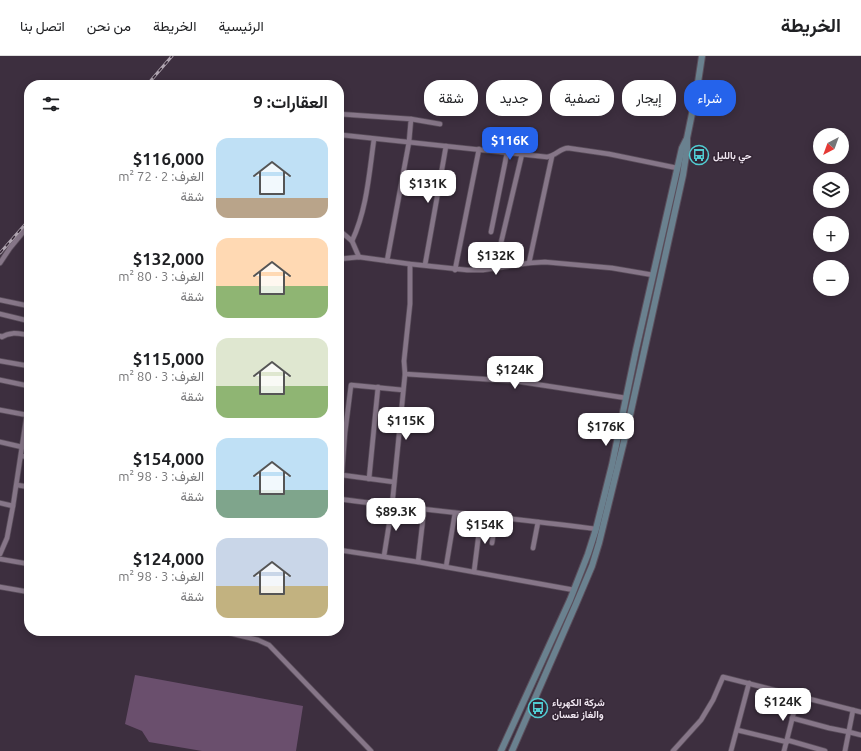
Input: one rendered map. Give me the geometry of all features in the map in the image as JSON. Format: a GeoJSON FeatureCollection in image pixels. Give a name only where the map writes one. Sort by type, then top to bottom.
{"type":"FeatureCollection","features":[{"type":"Feature","properties":{"kind":"main road"},"geometry":{"type":"LineString","coordinates":[[512,751],[579,597],[600,543],[678,196],[687,149],[687,138],[698,89],[702,56]]}},
{"type":"Feature","properties":{"kind":"main road"},"geometry":{"type":"LineString","coordinates":[[501,751],[574,590],[596,529],[612,465],[682,148],[687,138]]}},
{"type":"Feature","properties":{"kind":"street"},"geometry":{"type":"LineString","coordinates":[[344,114],[411,119],[440,124]]}},
{"type":"Feature","properties":{"kind":"street"},"geometry":{"type":"LineString","coordinates":[[386,261],[409,142],[411,119]]}},
{"type":"Feature","properties":{"kind":"street"},"geometry":{"type":"LineString","coordinates":[[344,135],[548,157],[564,148],[568,148],[609,154],[678,168]]}},
{"type":"Feature","properties":{"kind":"street"},"geometry":{"type":"LineString","coordinates":[[352,241],[364,206],[374,139]]}},
{"type":"Feature","properties":{"kind":"street"},"geometry":{"type":"LineString","coordinates":[[424,265],[446,146]]}},
{"type":"Feature","properties":{"kind":"street"},"geometry":{"type":"LineString","coordinates":[[455,270],[479,149]]}},
{"type":"Feature","properties":{"kind":"street"},"geometry":{"type":"LineString","coordinates":[[491,232],[507,153]]}},
{"type":"Feature","properties":{"kind":"street"},"geometry":{"type":"LineString","coordinates":[[495,268],[522,154]]}},
{"type":"Feature","properties":{"kind":"street"},"geometry":{"type":"LineString","coordinates":[[529,263],[552,156]]}},
{"type":"Feature","properties":{"kind":"street"},"geometry":{"type":"LineString","coordinates":[[0,263],[24,231]]}},
{"type":"Feature","properties":{"kind":"street"},"geometry":{"type":"LineString","coordinates":[[344,234],[352,241],[359,257]]}},
{"type":"Feature","properties":{"kind":"street"},"geometry":{"type":"LineString","coordinates":[[344,258],[359,257],[455,270],[484,270],[545,262],[612,268],[653,275]]}},
{"type":"Feature","properties":{"kind":"street"},"geometry":{"type":"LineString","coordinates":[[384,556],[392,506],[405,374],[404,361],[410,304],[410,264]]}},
{"type":"Feature","properties":{"kind":"street"},"geometry":{"type":"LineString","coordinates":[[0,300],[24,305]]}},
{"type":"Feature","properties":{"kind":"street"},"geometry":{"type":"LineString","coordinates":[[0,314],[24,320]]}},
{"type":"Feature","properties":{"kind":"street"},"geometry":{"type":"LineString","coordinates":[[0,336],[2,337],[5,334],[10,333],[24,334]]}},
{"type":"Feature","properties":{"kind":"street"},"geometry":{"type":"LineString","coordinates":[[0,362],[24,365]]}},
{"type":"Feature","properties":{"kind":"street"},"geometry":{"type":"LineString","coordinates":[[405,374],[514,381],[626,398]]}},
{"type":"Feature","properties":{"kind":"street"},"geometry":{"type":"LineString","coordinates":[[0,380],[24,385]]}},
{"type":"Feature","properties":{"kind":"street"},"geometry":{"type":"LineString","coordinates":[[344,447],[351,385],[403,390]]}},
{"type":"Feature","properties":{"kind":"street"},"geometry":{"type":"LineString","coordinates":[[369,479],[378,387]]}},
{"type":"Feature","properties":{"kind":"street"},"geometry":{"type":"LineString","coordinates":[[0,410],[24,415]]}},
{"type":"Feature","properties":{"kind":"street"},"geometry":{"type":"LineString","coordinates":[[0,554],[6,538],[13,506],[24,435]]}},
{"type":"Feature","properties":{"kind":"street"},"geometry":{"type":"LineString","coordinates":[[0,442],[22,447]]}},
{"type":"Feature","properties":{"kind":"street"},"geometry":{"type":"LineString","coordinates":[[20,456],[24,456]]}},
{"type":"Feature","properties":{"kind":"street"},"geometry":{"type":"LineString","coordinates":[[344,475],[394,482]]}},
{"type":"Feature","properties":{"kind":"street"},"geometry":{"type":"LineString","coordinates":[[17,485],[24,486]]}},
{"type":"Feature","properties":{"kind":"street"},"geometry":{"type":"LineString","coordinates":[[344,500],[596,529]]}},
{"type":"Feature","properties":{"kind":"street"},"geometry":{"type":"LineString","coordinates":[[0,503],[13,506]]}},
{"type":"Feature","properties":{"kind":"street"},"geometry":{"type":"LineString","coordinates":[[418,562],[424,510]]}},
{"type":"Feature","properties":{"kind":"street"},"geometry":{"type":"LineString","coordinates":[[446,567],[455,513]]}},
{"type":"Feature","properties":{"kind":"street"},"geometry":{"type":"LineString","coordinates":[[474,572],[481,516]]}},
{"type":"Feature","properties":{"kind":"street"},"geometry":{"type":"LineString","coordinates":[[492,543],[496,517]]}},
{"type":"Feature","properties":{"kind":"street"},"geometry":{"type":"LineString","coordinates":[[533,548],[538,522]]}},
{"type":"Feature","properties":{"kind":"street"},"geometry":{"type":"LineString","coordinates":[[344,551],[384,556],[574,590]]}},
{"type":"Feature","properties":{"kind":"street"},"geometry":{"type":"LineString","coordinates":[[0,559],[24,563]]}},
{"type":"Feature","properties":{"kind":"street"},"geometry":{"type":"LineString","coordinates":[[0,587],[24,591]]}},
{"type":"Feature","properties":{"kind":"street"},"geometry":{"type":"LineString","coordinates":[[242,636],[258,640],[269,645],[371,751]]}},
{"type":"Feature","properties":{"kind":"street"},"geometry":{"type":"LineString","coordinates":[[673,751],[704,716],[723,677],[861,712]]}},
{"type":"Feature","properties":{"kind":"street"},"geometry":{"type":"LineString","coordinates":[[731,751],[749,683]]}},
{"type":"Feature","properties":{"kind":"street"},"geometry":{"type":"LineString","coordinates":[[784,751],[798,696]]}},
{"type":"Feature","properties":{"kind":"street"},"geometry":{"type":"LineString","coordinates":[[845,751],[854,710]]}},
{"type":"Feature","properties":{"kind":"street"},"geometry":{"type":"LineString","coordinates":[[792,718],[861,735]]}},
{"type":"Feature","properties":{"kind":"street"},"geometry":{"type":"LineString","coordinates":[[737,730],[825,751]]}},
{"type":"Feature","properties":{"kind":"shaded area"},"geometry":{"type":"Polygon","coordinates":[[[135,675],[303,706],[296,751],[202,751],[149,742],[142,731],[125,724],[135,675]]]}},
{"type":"Feature","properties":{"kind":"railway"},"geometry":{"type":"LineString","coordinates":[[151,80],[172,56]]}},
{"type":"Feature","properties":{"kind":"railway"},"geometry":{"type":"LineString","coordinates":[[0,253],[24,226]]}},
{"type":"Feature","properties":{"kind":"place","name":"حي بالليل"},"geometry":{"type":"Point","coordinates":[699,155]}},
{"type":"Feature","properties":{"kind":"place","name":"شركة الكهرباء والغاز نعسان"},"geometry":{"type":"Point","coordinates":[538,708]}}]}
